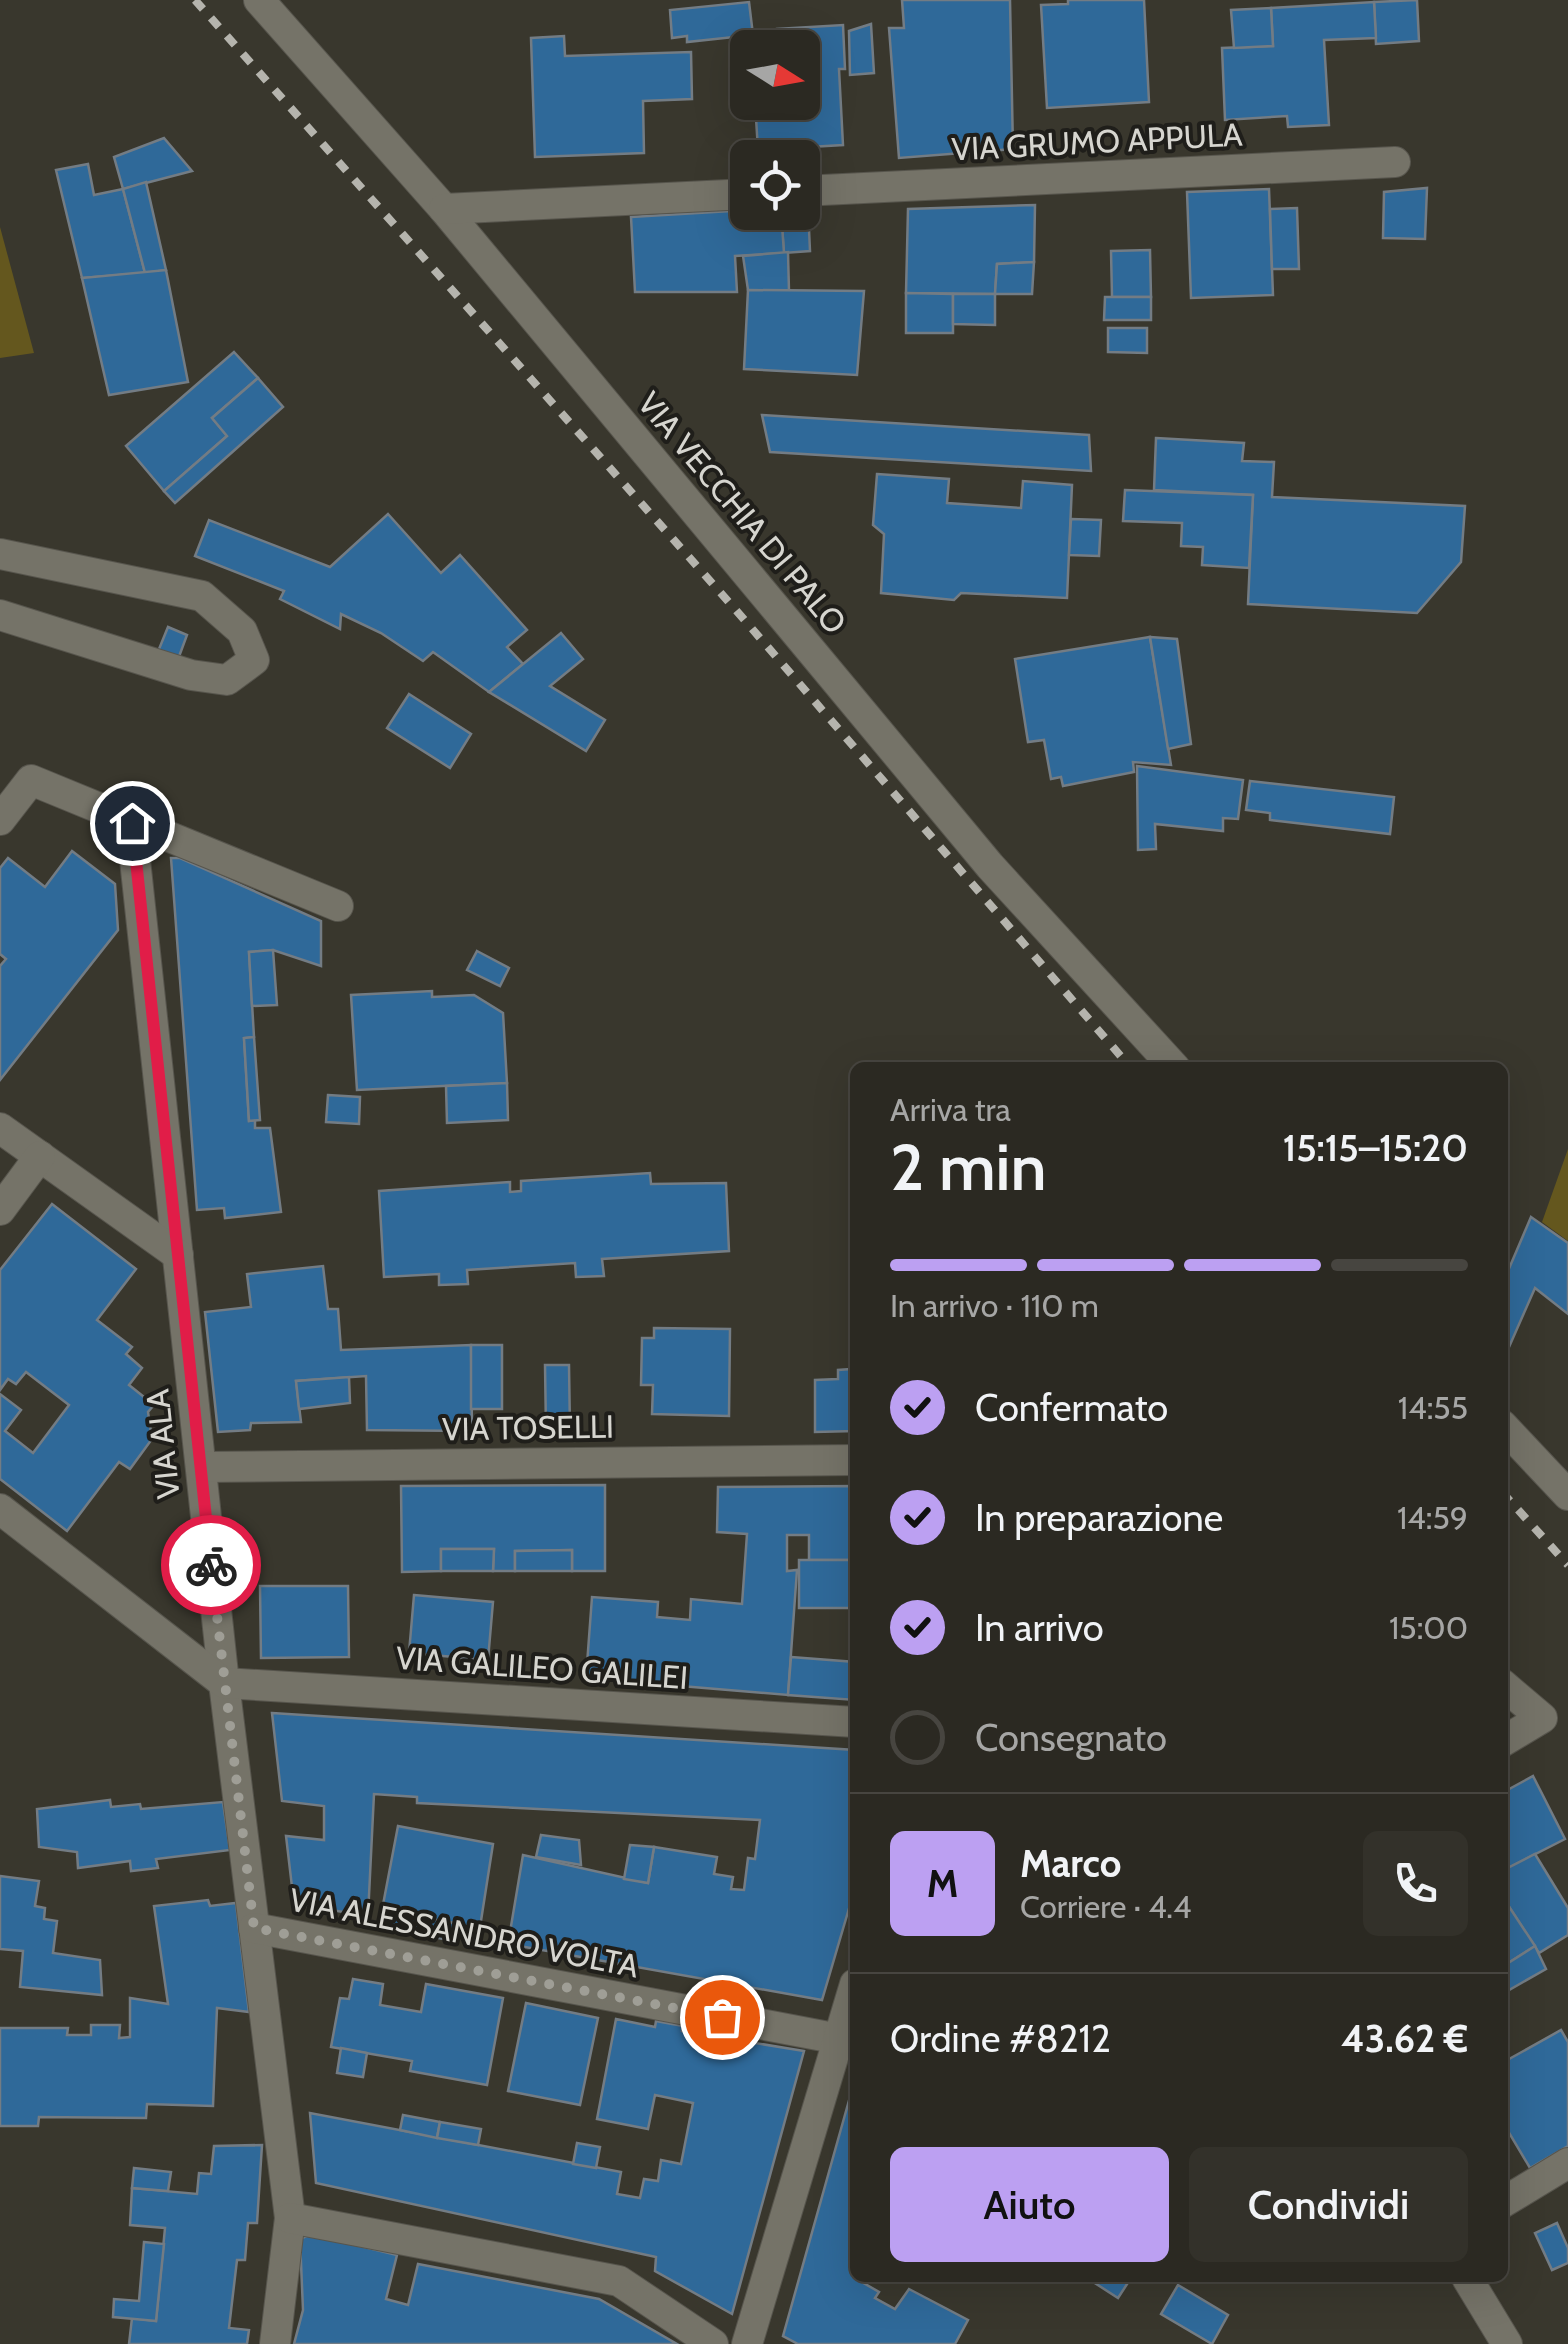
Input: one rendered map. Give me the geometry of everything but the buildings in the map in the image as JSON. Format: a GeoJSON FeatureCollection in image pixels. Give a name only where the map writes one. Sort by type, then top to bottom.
{"type":"FeatureCollection","features":[{"type":"Feature","properties":{"kind":"street","name":"VIA VECCHIA DI PALO"},"geometry":{"type":"LineString","coordinates":[[259,0],[444,209],[990,866],[1170,1062]]}},
{"type":"Feature","properties":{"kind":"street","name":"VIA GRUMO APPULA"},"geometry":{"type":"LineString","coordinates":[[820,190],[1395,162]]}},
{"type":"Feature","properties":{"kind":"street"},"geometry":{"type":"LineString","coordinates":[[444,209],[730,195]]}},
{"type":"Feature","properties":{"kind":"street"},"geometry":{"type":"LineString","coordinates":[[0,554],[202,596],[242,632],[254,660],[227,680],[191,674],[0,615]]}},
{"type":"Feature","properties":{"kind":"street"},"geometry":{"type":"LineString","coordinates":[[0,820],[31,780],[338,906]]}},
{"type":"Feature","properties":{"kind":"street","name":"VIA ALA"},"geometry":{"type":"LineString","coordinates":[[132,823],[224,1683],[290,2218],[275,2344]]}},
{"type":"Feature","properties":{"kind":"street"},"geometry":{"type":"LineString","coordinates":[[0,1128],[178,1255]]}},
{"type":"Feature","properties":{"kind":"street"},"geometry":{"type":"LineString","coordinates":[[0,1210],[40,1156]]}},
{"type":"Feature","properties":{"kind":"street"},"geometry":{"type":"LineString","coordinates":[[1508,1431],[1568,1496]]}},
{"type":"Feature","properties":{"kind":"street","name":"VIA TOSELLI"},"geometry":{"type":"LineString","coordinates":[[201,1467],[850,1460]]}},
{"type":"Feature","properties":{"kind":"street"},"geometry":{"type":"LineString","coordinates":[[0,1508],[224,1683]]}},
{"type":"Feature","properties":{"kind":"street","name":"VIA GALILEO GALILEI"},"geometry":{"type":"LineString","coordinates":[[224,1683],[850,1722]]}},
{"type":"Feature","properties":{"kind":"street"},"geometry":{"type":"LineString","coordinates":[[1508,1689],[1542,1718],[1508,1738]]}},
{"type":"Feature","properties":{"kind":"street","name":"VIA ALESSANDRO VOLTA"},"geometry":{"type":"LineString","coordinates":[[254,1928],[838,2039]]}},
{"type":"Feature","properties":{"kind":"street"},"geometry":{"type":"LineString","coordinates":[[746,2344],[850,2000]]}},
{"type":"Feature","properties":{"kind":"street"},"geometry":{"type":"LineString","coordinates":[[1508,2200],[1568,2163]]}},
{"type":"Feature","properties":{"kind":"street"},"geometry":{"type":"LineString","coordinates":[[290,2218],[619,2281],[713,2344]]}},
{"type":"Feature","properties":{"kind":"street"},"geometry":{"type":"LineString","coordinates":[[1469,2282],[1506,2344]]}},
{"type":"Feature","properties":{"kind":"shaded area"},"geometry":{"type":"Polygon","coordinates":[[[0,227],[34,353],[0,358],[0,227]]]}},
{"type":"Feature","properties":{"kind":"shaded area"},"geometry":{"type":"Polygon","coordinates":[[[1568,1149],[1568,1241],[1542,1222],[1568,1149]]]}},
{"type":"Feature","properties":{"kind":"railway"},"geometry":{"type":"LineString","coordinates":[[195,0],[735,609],[1126,1062]]}},
{"type":"Feature","properties":{"kind":"railway"},"geometry":{"type":"LineString","coordinates":[[1508,1499],[1568,1565]]}},
{"type":"Feature","properties":{"kind":"way so far"},"geometry":{"type":"LineString","coordinates":[[211,1565],[254,1928],[722,2017]]}},
{"type":"Feature","properties":{"kind":"route"},"geometry":{"type":"LineString","coordinates":[[132,823],[211,1565]]}}]}
